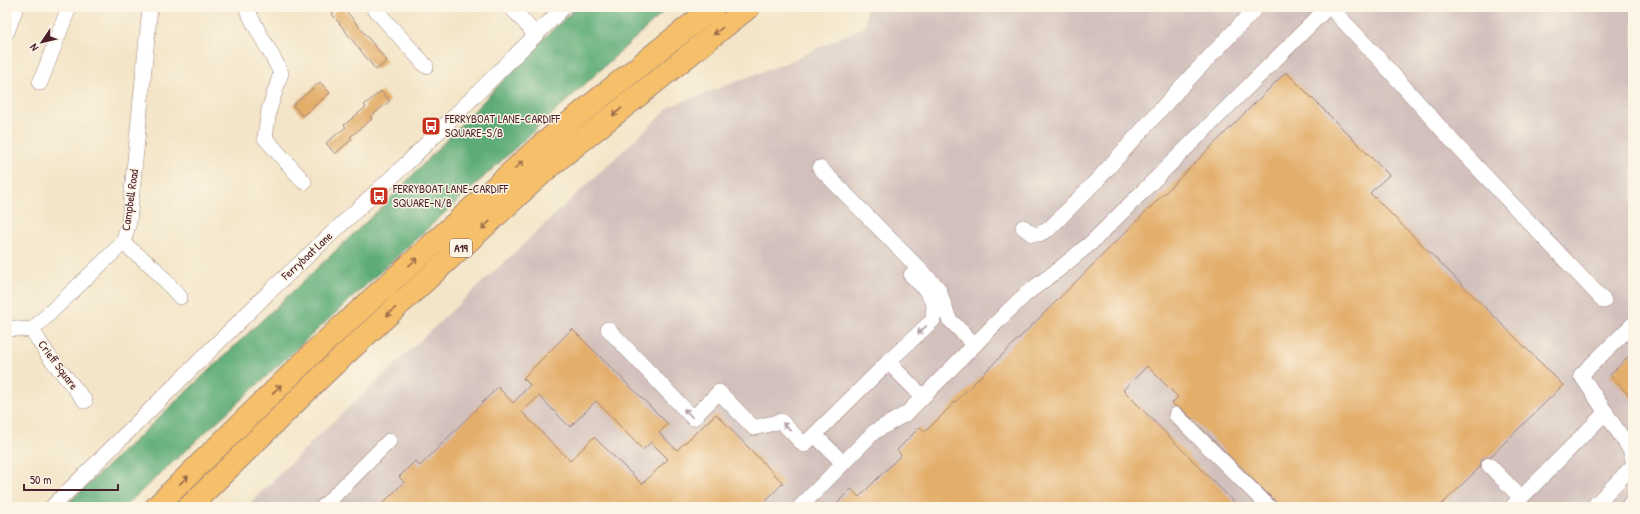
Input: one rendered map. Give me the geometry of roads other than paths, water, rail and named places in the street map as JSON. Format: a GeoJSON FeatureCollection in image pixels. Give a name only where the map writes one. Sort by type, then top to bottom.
{"type":"FeatureCollection","features":[{"type":"Feature","properties":{"kind":"highway","name":"A19"},"geometry":{"type":"LineString","coordinates":[[156,507],[315,351],[539,147],[714,7]]}},
{"type":"Feature","properties":{"kind":"highway","name":"A19"},"geometry":{"type":"LineString","coordinates":[[189,507],[327,371],[549,167],[749,7]]}},
{"type":"Feature","properties":{"kind":"street"},"geometry":{"type":"LineString","coordinates":[[7,32],[16,7]]}},
{"type":"Feature","properties":{"kind":"street"},"geometry":{"type":"LineString","coordinates":[[40,83],[69,7]]}},
{"type":"Feature","properties":{"kind":"street","name":"Campbell Road"},"geometry":{"type":"LineString","coordinates":[[32,330],[123,243],[129,222],[150,7]]}},
{"type":"Feature","properties":{"kind":"street"},"geometry":{"type":"LineString","coordinates":[[246,7],[251,19],[272,54],[281,73],[269,110],[265,138],[304,182]]}},
{"type":"Feature","properties":{"kind":"street"},"geometry":{"type":"LineString","coordinates":[[373,7],[426,66]]}},
{"type":"Feature","properties":{"kind":"street"},"geometry":{"type":"LineString","coordinates":[[511,7],[536,35]]}},
{"type":"Feature","properties":{"kind":"street","name":"Ferryboat Lane"},"geometry":{"type":"LineString","coordinates":[[52,507],[268,293],[406,164],[564,7]]}},
{"type":"Feature","properties":{"kind":"street"},"geometry":{"type":"LineString","coordinates":[[1023,227],[1032,234],[1039,234],[1049,229],[1099,178],[1179,89],[1256,7]]}},
{"type":"Feature","properties":{"kind":"street"},"geometry":{"type":"LineString","coordinates":[[800,507],[874,432],[907,413],[1027,293],[1092,242],[1329,7],[1376,56],[1455,144],[1604,301]]}},
{"type":"Feature","properties":{"kind":"street"},"geometry":{"type":"LineString","coordinates":[[820,168],[938,288],[949,319],[975,345]]}},
{"type":"Feature","properties":{"kind":"street"},"geometry":{"type":"LineString","coordinates":[[608,329],[693,418],[719,392],[754,428],[781,421],[804,445],[933,320],[934,304],[925,289],[834,196]]}},
{"type":"Feature","properties":{"kind":"street"},"geometry":{"type":"LineString","coordinates":[[123,243],[154,268],[180,297]]}},
{"type":"Feature","properties":{"kind":"street"},"geometry":{"type":"LineString","coordinates":[[1593,507],[1632,469],[1631,451],[1581,375],[1633,324]]}},
{"type":"Feature","properties":{"kind":"street"},"geometry":{"type":"LineString","coordinates":[[7,328],[32,330]]}},
{"type":"Feature","properties":{"kind":"street","name":"Crieff Square"},"geometry":{"type":"LineString","coordinates":[[32,330],[48,355],[84,401]]}},
{"type":"Feature","properties":{"kind":"street"},"geometry":{"type":"LineString","coordinates":[[888,362],[923,397]]}},
{"type":"Feature","properties":{"kind":"street"},"geometry":{"type":"LineString","coordinates":[[1489,466],[1516,502],[1606,412]]}},
{"type":"Feature","properties":{"kind":"street"},"geometry":{"type":"LineString","coordinates":[[1176,415],[1269,507]]}},
{"type":"Feature","properties":{"kind":"street"},"geometry":{"type":"LineString","coordinates":[[815,435],[843,464]]}},
{"type":"Feature","properties":{"kind":"street"},"geometry":{"type":"LineString","coordinates":[[323,507],[389,441]]}},
{"type":"Feature","properties":{"kind":"street"},"geometry":{"type":"LineString","coordinates":[[1628,507],[1633,500]]}},
{"type":"Feature","properties":{"kind":"place","name":"FERRYBOAT LANE-CARDIFF SQUARE-S/B"},"geometry":{"type":"Point","coordinates":[431,126]}},
{"type":"Feature","properties":{"kind":"place","name":"FERRYBOAT LANE-CARDIFF SQUARE-N/B"},"geometry":{"type":"Point","coordinates":[379,196]}}]}
